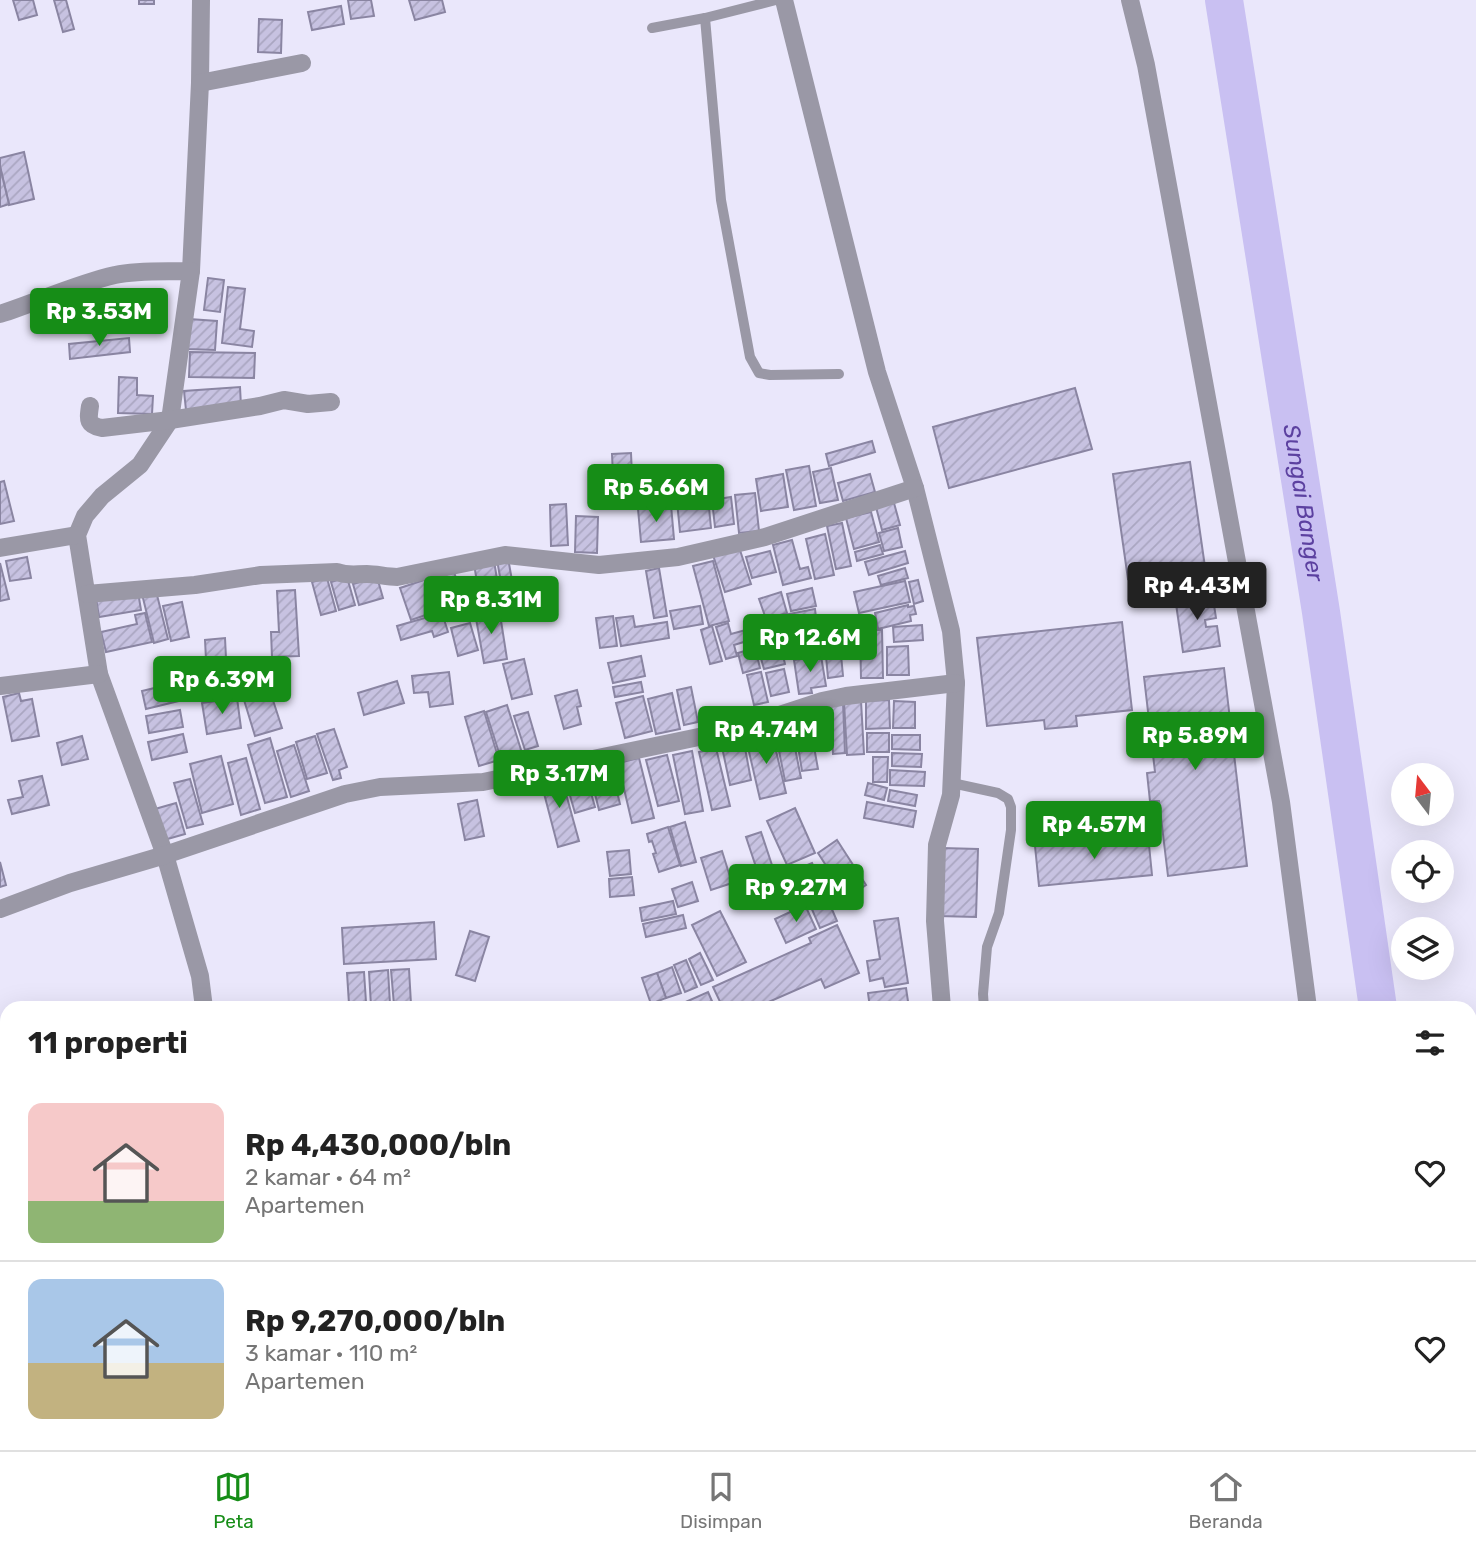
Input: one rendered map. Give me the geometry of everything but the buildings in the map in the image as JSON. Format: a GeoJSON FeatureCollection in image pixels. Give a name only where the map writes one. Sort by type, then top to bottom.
{"type":"FeatureCollection","features":[{"type":"Feature","properties":{"kind":"street"},"geometry":{"type":"LineString","coordinates":[[201,0],[191,271],[170,420],[140,465],[102,496],[85,516],[77,536],[99,674],[165,855],[200,976],[203,1001]]}},
{"type":"Feature","properties":{"kind":"street"},"geometry":{"type":"LineString","coordinates":[[784,0],[877,372],[915,488],[951,631],[956,683],[952,783],[937,845],[936,921],[942,1001]]}},
{"type":"Feature","properties":{"kind":"street"},"geometry":{"type":"LineString","coordinates":[[1130,0],[1149,79],[1281,802],[1307,1001]]}},
{"type":"Feature","properties":{"kind":"street"},"geometry":{"type":"LineString","coordinates":[[200,83],[302,63]]}},
{"type":"Feature","properties":{"kind":"street"},"geometry":{"type":"LineString","coordinates":[[0,314],[116,275],[191,271]]}},
{"type":"Feature","properties":{"kind":"street"},"geometry":{"type":"LineString","coordinates":[[90,406],[90,423],[102,428],[170,420],[284,400],[309,404],[331,402]]}},
{"type":"Feature","properties":{"kind":"street"},"geometry":{"type":"LineString","coordinates":[[87,594],[195,585],[261,575],[337,572],[347,576],[370,573],[397,577],[505,555],[599,565],[667,558],[765,537],[915,488]]}},
{"type":"Feature","properties":{"kind":"street"},"geometry":{"type":"LineString","coordinates":[[0,548],[77,536]]}},
{"type":"Feature","properties":{"kind":"street"},"geometry":{"type":"LineString","coordinates":[[0,686],[99,674]]}},
{"type":"Feature","properties":{"kind":"street"},"geometry":{"type":"LineString","coordinates":[[0,909],[70,883],[165,855],[345,794],[380,787],[483,782],[737,729],[822,701],[956,683]]}},
{"type":"Feature","properties":{"kind":"lane"},"geometry":{"type":"LineString","coordinates":[[652,28],[705,19],[776,0]]}},
{"type":"Feature","properties":{"kind":"lane"},"geometry":{"type":"LineString","coordinates":[[705,19],[721,200],[750,357],[759,373],[839,374]]}},
{"type":"Feature","properties":{"kind":"lane"},"geometry":{"type":"LineString","coordinates":[[952,783],[998,793],[1008,799],[1011,807],[1011,830],[999,913],[987,947],[984,1001]]}},
{"type":"Feature","properties":{"kind":"waterway","name":"Sungai Banger"},"geometry":{"type":"LineString","coordinates":[[1224,0],[1321,612],[1377,1001]]}}]}
